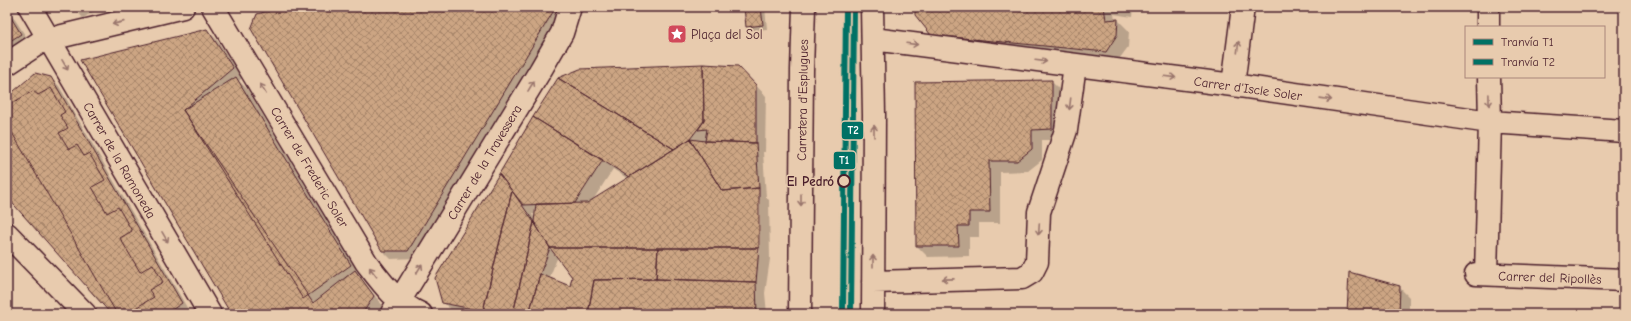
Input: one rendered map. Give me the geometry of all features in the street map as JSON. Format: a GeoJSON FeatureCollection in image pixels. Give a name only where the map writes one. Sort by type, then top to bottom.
{"type":"FeatureCollection","features":[{"type":"Feature","properties":{"kind":"street","name":"Carrer de la Ramoneda"},"geometry":{"type":"LineString","coordinates":[[30,7],[210,314]]}},
{"type":"Feature","properties":{"kind":"street"},"geometry":{"type":"LineString","coordinates":[[7,64],[34,45],[50,39],[183,7]]}},
{"type":"Feature","properties":{"kind":"street","name":"Carrer de Frederic Soler"},"geometry":{"type":"LineString","coordinates":[[213,7],[366,262],[382,284],[395,308],[421,314]]}},
{"type":"Feature","properties":{"kind":"street","name":"Carrer de la Travessera"},"geometry":{"type":"LineString","coordinates":[[395,308],[540,71],[562,33],[570,7]]}},
{"type":"Feature","properties":{"kind":"street","name":"Carretera d'Esplugues"},"geometry":{"type":"LineString","coordinates":[[800,314],[804,7]]}},
{"type":"Feature","properties":{"kind":"street"},"geometry":{"type":"LineString","coordinates":[[872,7],[873,314]]}},
{"type":"Feature","properties":{"kind":"street"},"geometry":{"type":"LineString","coordinates":[[1233,85],[1243,7]]}},
{"type":"Feature","properties":{"kind":"street"},"geometry":{"type":"LineString","coordinates":[[1488,7],[1488,26]]}},
{"type":"Feature","properties":{"kind":"street","name":"Carrer d'Iscle Soler"},"geometry":{"type":"LineString","coordinates":[[873,39],[1233,85],[1490,122],[1624,131]]}},
{"type":"Feature","properties":{"kind":"street"},"geometry":{"type":"LineString","coordinates":[[873,282],[1022,278],[1032,272],[1037,262],[1039,212],[1066,130],[1075,65]]}},
{"type":"Feature","properties":{"kind":"street"},"geometry":{"type":"LineString","coordinates":[[1489,78],[1490,122]]}},
{"type":"Feature","properties":{"kind":"street","name":"Carrer del Ripollès"},"geometry":{"type":"LineString","coordinates":[[1490,122],[1481,274],[1624,280]]}},
{"type":"Feature","properties":{"kind":"street"},"geometry":{"type":"LineString","coordinates":[[7,234],[85,314]]}},
{"type":"Feature","properties":{"kind":"building"},"geometry":{"type":"Polygon","coordinates":[[[284,7],[556,7],[408,251],[382,251],[251,29],[257,14],[284,7]]]}},
{"type":"Feature","properties":{"kind":"building"},"geometry":{"type":"Polygon","coordinates":[[[744,7],[761,7],[763,25],[746,27],[744,7]]]}},
{"type":"Feature","properties":{"kind":"building"},"geometry":{"type":"Polygon","coordinates":[[[915,7],[1104,7],[1106,20],[1118,19],[1117,35],[1106,52],[931,35],[915,15],[915,7]]]}},
{"type":"Feature","properties":{"kind":"building"},"geometry":{"type":"Polygon","coordinates":[[[7,11],[21,34],[7,43],[7,11]]]}},
{"type":"Feature","properties":{"kind":"building"},"geometry":{"type":"Polygon","coordinates":[[[207,29],[233,68],[183,110],[313,303],[355,270],[374,296],[362,314],[231,314],[80,60],[207,29]]]}},
{"type":"Feature","properties":{"kind":"building"},"geometry":{"type":"Polygon","coordinates":[[[703,64],[704,121],[690,139],[674,149],[558,78],[580,69],[703,64]]]}},
{"type":"Feature","properties":{"kind":"building"},"geometry":{"type":"Polygon","coordinates":[[[703,64],[738,66],[756,85],[756,143],[705,141],[707,129],[698,130],[704,121],[703,64]]]}},
{"type":"Feature","properties":{"kind":"building"},"geometry":{"type":"Polygon","coordinates":[[[35,73],[51,77],[182,303],[166,314],[111,314],[7,197],[7,97],[35,73]]]}},
{"type":"Feature","properties":{"kind":"building"},"geometry":{"type":"Polygon","coordinates":[[[236,77],[351,265],[303,299],[183,110],[236,77]]]}},
{"type":"Feature","properties":{"kind":"building"},"geometry":{"type":"Polygon","coordinates":[[[558,78],[674,149],[629,177],[533,117],[558,78]]]}},
{"type":"Feature","properties":{"kind":"building"},"geometry":{"type":"Polygon","coordinates":[[[1052,80],[1052,129],[1032,130],[1032,149],[1017,161],[989,161],[990,212],[969,212],[969,226],[958,226],[959,246],[916,246],[915,82],[1052,80]]]}},
{"type":"Feature","properties":{"kind":"building"},"geometry":{"type":"Polygon","coordinates":[[[51,88],[65,112],[60,115],[68,128],[59,133],[69,149],[77,145],[84,156],[89,153],[105,180],[92,187],[107,213],[118,207],[132,231],[120,238],[140,272],[153,264],[163,282],[149,290],[154,297],[125,314],[117,314],[7,124],[7,106],[33,91],[38,95],[51,88]]]}},
{"type":"Feature","properties":{"kind":"building"},"geometry":{"type":"Polygon","coordinates":[[[533,117],[603,160],[575,203],[523,205],[499,174],[533,117]]]}},
{"type":"Feature","properties":{"kind":"building"},"geometry":{"type":"Polygon","coordinates":[[[690,139],[722,191],[759,188],[759,248],[550,248],[534,222],[536,204],[587,203],[690,139]]]}},
{"type":"Feature","properties":{"kind":"building"},"geometry":{"type":"Polygon","coordinates":[[[690,139],[756,143],[759,188],[722,191],[690,139]]]}},
{"type":"Feature","properties":{"kind":"building"},"geometry":{"type":"Polygon","coordinates":[[[499,174],[512,191],[483,311],[442,303],[435,278],[499,174]]]}},
{"type":"Feature","properties":{"kind":"building"},"geometry":{"type":"Polygon","coordinates":[[[512,191],[534,222],[513,314],[483,311],[512,191]]]}},
{"type":"Feature","properties":{"kind":"building"},"geometry":{"type":"Polygon","coordinates":[[[534,222],[550,248],[540,274],[529,314],[513,314],[534,222]]]}},
{"type":"Feature","properties":{"kind":"building"},"geometry":{"type":"Polygon","coordinates":[[[550,248],[658,248],[656,279],[594,280],[588,314],[529,314],[540,274],[570,286],[572,277],[550,248]]]}},
{"type":"Feature","properties":{"kind":"building"},"geometry":{"type":"Polygon","coordinates":[[[658,248],[759,248],[756,282],[656,279],[658,248]]]}},
{"type":"Feature","properties":{"kind":"building"},"geometry":{"type":"Polygon","coordinates":[[[1349,272],[1400,286],[1399,314],[1347,314],[1349,272]]]}},
{"type":"Feature","properties":{"kind":"building"},"geometry":{"type":"Polygon","coordinates":[[[656,279],[756,282],[757,314],[588,314],[594,280],[656,279]]]}},
{"type":"Feature","properties":{"kind":"tram line","name":"T1"},"geometry":{"type":"LineString","coordinates":[[843,314],[846,7]]}},
{"type":"Feature","properties":{"kind":"tram line","name":"T2"},"geometry":{"type":"LineString","coordinates":[[851,314],[854,7]]}},
{"type":"Feature","properties":{"kind":"place","name":"Plaça del Sol"},"geometry":{"type":"Point","coordinates":[677,34]}},
{"type":"Feature","properties":{"kind":"place","name":"El Pedró"},"geometry":{"type":"Point","coordinates":[844,181]}}]}
